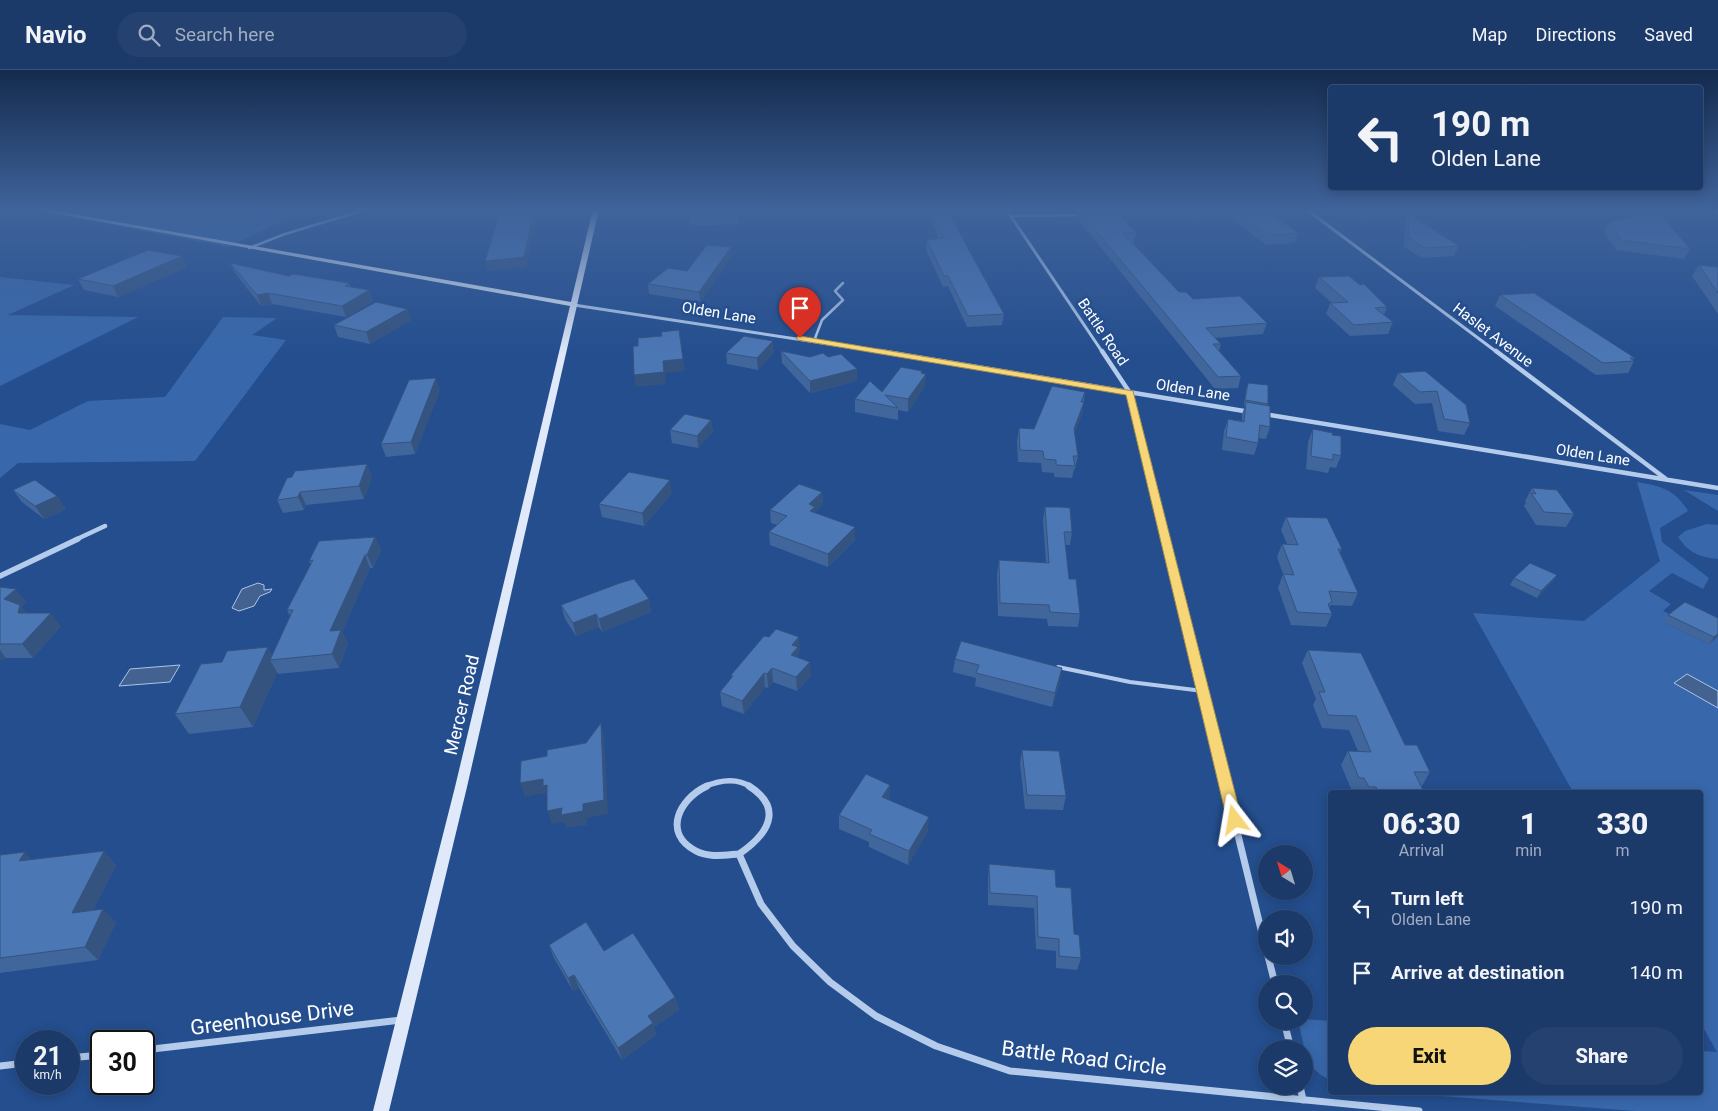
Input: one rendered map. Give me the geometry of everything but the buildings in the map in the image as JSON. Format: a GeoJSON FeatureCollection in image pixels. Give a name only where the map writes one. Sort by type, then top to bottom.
{"type":"FeatureCollection","features":[{"type":"Feature","properties":{"kind":"main road"},"geometry":{"type":"LineString","coordinates":[[304,258],[574,305]]}},
{"type":"Feature","properties":{"kind":"main road","name":"Mercer Road"},"geometry":{"type":"LineString","coordinates":[[381,1111],[461,787],[585,258]]}},
{"type":"Feature","properties":{"kind":"street","name":"Battle Road"},"geometry":{"type":"LineString","coordinates":[[1039,258],[1130,393]]}},
{"type":"Feature","properties":{"kind":"street","name":"Haslet Avenue"},"geometry":{"type":"LineString","coordinates":[[1370,258],[1667,480]]}},
{"type":"Feature","properties":{"kind":"street","name":"Olden Lane"},"geometry":{"type":"LineString","coordinates":[[574,305],[814,341],[1718,488]]}},
{"type":"Feature","properties":{"kind":"street"},"geometry":{"type":"LineString","coordinates":[[1130,393],[1258,917]]}},
{"type":"Feature","properties":{"kind":"street"},"geometry":{"type":"LineString","coordinates":[[0,576],[105,526]]}},
{"type":"Feature","properties":{"kind":"street"},"geometry":{"type":"LineString","coordinates":[[733,780],[746,783],[758,790],[766,800],[769,811],[768,824],[762,836],[752,846],[738,854],[723,857],[707,856],[693,851],[683,842],[677,830],[677,817],[682,804],[691,794],[704,786],[718,781],[733,780]]}},
{"type":"Feature","properties":{"kind":"street","name":"Battle Road Circle"},"geometry":{"type":"LineString","coordinates":[[738,854],[762,904],[793,946],[830,982],[876,1016],[936,1046],[1010,1071],[1419,1111]]}},
{"type":"Feature","properties":{"kind":"street","name":"Greenhouse Drive"},"geometry":{"type":"LineString","coordinates":[[155,1049],[404,1020]]}},
{"type":"Feature","properties":{"kind":"street"},"geometry":{"type":"LineString","coordinates":[[0,1066],[15,1064]]}},
{"type":"Feature","properties":{"kind":"street"},"geometry":{"type":"LineString","coordinates":[[1302,1095],[1303,1100]]}},
{"type":"Feature","properties":{"kind":"lane"},"geometry":{"type":"LineString","coordinates":[[814,341],[822,320],[843,300],[835,291],[843,283]]}},
{"type":"Feature","properties":{"kind":"lane"},"geometry":{"type":"LineString","coordinates":[[1049,665],[1095,676],[1162,688],[1203,691]]}},
{"type":"Feature","properties":{"kind":"shaded area"},"geometry":{"type":"Polygon","coordinates":[[[0,277],[74,285],[8,315],[138,317],[0,386],[0,277]]]}},
{"type":"Feature","properties":{"kind":"shaded area"},"geometry":{"type":"Polygon","coordinates":[[[223,317],[277,318],[252,335],[286,340],[195,461],[18,463],[0,478],[0,424],[30,430],[88,401],[165,397],[223,317]]]}},
{"type":"Feature","properties":{"kind":"shaded area"},"geometry":{"type":"Polygon","coordinates":[[[1637,482],[1660,487],[1672,493],[1683,504],[1688,511],[1660,528],[1662,542],[1709,578],[1703,589],[1672,573],[1649,591],[1671,604],[1663,611],[1671,615],[1663,622],[1709,644],[1718,636],[1718,1111],[1635,1111],[1429,1095],[1703,1095],[1703,1051],[1717,1052],[1703,1027],[1703,790],[1572,790],[1473,613],[1584,621],[1660,561],[1637,482]]]}},
{"type":"Feature","properties":{"kind":"shaded area"},"geometry":{"type":"Polygon","coordinates":[[[1684,490],[1718,495],[1718,511],[1684,490]]]}},
{"type":"Feature","properties":{"kind":"shaded area"},"geometry":{"type":"Polygon","coordinates":[[[1707,524],[1718,525],[1718,559],[1695,553],[1686,547],[1678,537],[1685,531],[1707,524]]]}},
{"type":"Feature","properties":{"kind":"shaded area"},"geometry":{"type":"Polygon","coordinates":[[[258,583],[264,585],[264,590],[272,589],[270,592],[260,596],[254,606],[239,611],[232,608],[242,589],[258,583]]]}},
{"type":"Feature","properties":{"kind":"shaded area"},"geometry":{"type":"Polygon","coordinates":[[[180,665],[170,682],[119,686],[130,669],[180,665]]]}},
{"type":"Feature","properties":{"kind":"shaded area"},"geometry":{"type":"Polygon","coordinates":[[[1687,674],[1718,691],[1718,708],[1674,683],[1687,674]]]}},
{"type":"Feature","properties":{"kind":"shaded area"},"geometry":{"type":"Polygon","coordinates":[[[1313,1020],[1328,1021],[1328,1079],[1313,1067],[1313,1040],[1302,1040],[1300,1030],[1313,1030],[1313,1020]]]}},
{"type":"Feature","properties":{"kind":"route"},"geometry":{"type":"LineString","coordinates":[[800,338],[1130,393],[1235,820]]}}]}
